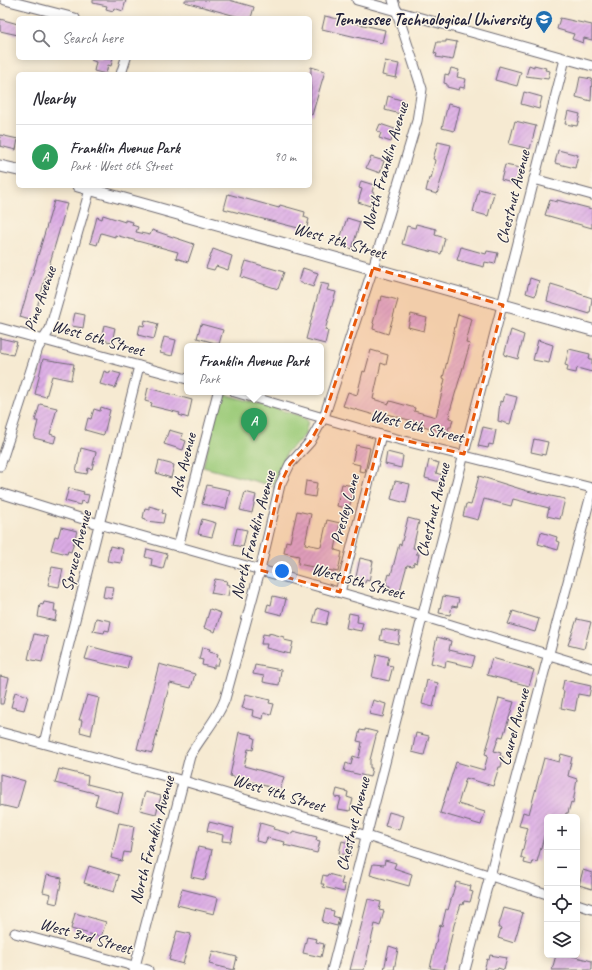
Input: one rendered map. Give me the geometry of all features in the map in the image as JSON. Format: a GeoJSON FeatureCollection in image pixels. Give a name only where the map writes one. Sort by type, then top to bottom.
{"type":"FeatureCollection","features":[{"type":"Feature","properties":{"kind":"street"},"geometry":{"type":"LineString","coordinates":[[5,0],[66,16]]}},
{"type":"Feature","properties":{"kind":"street"},"geometry":{"type":"LineString","coordinates":[[357,0],[592,66]]}},
{"type":"Feature","properties":{"kind":"street","name":"North Franklin Avenue"},"geometry":{"type":"LineString","coordinates":[[135,968],[190,756],[196,745],[221,711],[260,570],[280,485],[290,464],[310,442],[324,417],[373,268],[417,121],[422,89],[393,0]]}},
{"type":"Feature","properties":{"kind":"street","name":"Chestnut Avenue"},"geometry":{"type":"LineString","coordinates":[[332,970],[565,59]]}},
{"type":"Feature","properties":{"kind":"street"},"geometry":{"type":"LineString","coordinates":[[122,72],[125,60]]}},
{"type":"Feature","properties":{"kind":"street"},"geometry":{"type":"LineString","coordinates":[[0,166],[16,170]]}},
{"type":"Feature","properties":{"kind":"street"},"geometry":{"type":"LineString","coordinates":[[534,179],[592,195]]}},
{"type":"Feature","properties":{"kind":"street","name":"West 7th Street"},"geometry":{"type":"LineString","coordinates":[[91,188],[592,330]]}},
{"type":"Feature","properties":{"kind":"street","name":"Pine Avenue"},"geometry":{"type":"LineString","coordinates":[[0,466],[38,348],[50,329],[91,188]]}},
{"type":"Feature","properties":{"kind":"street","name":"West 6th Street"},"geometry":{"type":"LineString","coordinates":[[0,328],[184,378]]}},
{"type":"Feature","properties":{"kind":"street","name":"Spruce Avenue"},"geometry":{"type":"LineString","coordinates":[[44,743],[139,366]]}},
{"type":"Feature","properties":{"kind":"street","name":"Ash Avenue"},"geometry":{"type":"LineString","coordinates":[[178,547],[217,395]]}},
{"type":"Feature","properties":{"kind":"street","name":"West 6th Street"},"geometry":{"type":"LineString","coordinates":[[246,395],[381,434],[464,454],[592,488]]}},
{"type":"Feature","properties":{"kind":"street","name":"Presley Lane"},"geometry":{"type":"LineString","coordinates":[[340,592],[381,434]]}},
{"type":"Feature","properties":{"kind":"street","name":"Laurel Avenue"},"geometry":{"type":"LineString","coordinates":[[465,970],[550,655],[592,491]]}},
{"type":"Feature","properties":{"kind":"street","name":"West 5th Street"},"geometry":{"type":"LineString","coordinates":[[0,493],[99,524],[422,616],[592,668]]}},
{"type":"Feature","properties":{"kind":"street","name":"West 4th Street"},"geometry":{"type":"LineString","coordinates":[[0,732],[184,781],[366,836],[544,893]]}},
{"type":"Feature","properties":{"kind":"street"},"geometry":{"type":"LineString","coordinates":[[580,905],[592,909]]}},
{"type":"Feature","properties":{"kind":"street","name":"West 3rd Street"},"geometry":{"type":"LineString","coordinates":[[15,933],[135,968],[148,970]]}},
{"type":"Feature","properties":{"kind":"highlighted area"},"geometry":{"type":"Polygon","coordinates":[[[373,268],[503,305],[464,454],[381,435],[340,592],[260,570],[280,485],[290,464],[310,442],[324,417],[373,268]]]}},
{"type":"Feature","properties":{"kind":"green space"},"geometry":{"type":"Polygon","coordinates":[[[223,395],[302,416],[308,421],[305,435],[287,452],[273,486],[203,467],[220,398],[223,395]]]}},
{"type":"Feature","properties":{"kind":"building"},"geometry":{"type":"Polygon","coordinates":[[[93,0],[126,0],[123,11],[114,8],[113,11],[106,9],[107,6],[93,3],[93,0]]]}},
{"type":"Feature","properties":{"kind":"building"},"geometry":{"type":"Polygon","coordinates":[[[185,0],[229,0],[254,7],[252,16],[236,16],[185,2],[185,0]]]}},
{"type":"Feature","properties":{"kind":"building"},"geometry":{"type":"Polygon","coordinates":[[[325,16],[385,30],[382,43],[322,29],[325,16]]]}},
{"type":"Feature","properties":{"kind":"building"},"geometry":{"type":"Polygon","coordinates":[[[560,18],[592,25],[592,40],[584,38],[583,43],[572,39],[574,34],[557,29],[560,18]]]}},
{"type":"Feature","properties":{"kind":"building"},"geometry":{"type":"Polygon","coordinates":[[[0,19],[16,23],[16,35],[0,31],[0,19]]]}},
{"type":"Feature","properties":{"kind":"building"},"geometry":{"type":"Polygon","coordinates":[[[446,40],[457,42],[453,60],[436,57],[437,54],[434,53],[437,42],[446,42],[446,40]]]}},
{"type":"Feature","properties":{"kind":"building"},"geometry":{"type":"Polygon","coordinates":[[[91,60],[112,60],[111,66],[108,65],[106,72],[94,71],[96,62],[91,60]]]}},
{"type":"Feature","properties":{"kind":"building"},"geometry":{"type":"Polygon","coordinates":[[[385,61],[399,64],[396,78],[382,75],[385,61]]]}},
{"type":"Feature","properties":{"kind":"building"},"geometry":{"type":"Polygon","coordinates":[[[529,65],[546,68],[545,70],[550,71],[548,79],[526,76],[529,65]]]}},
{"type":"Feature","properties":{"kind":"building"},"geometry":{"type":"Polygon","coordinates":[[[499,66],[521,72],[517,86],[495,80],[499,66]]]}},
{"type":"Feature","properties":{"kind":"building"},"geometry":{"type":"Polygon","coordinates":[[[311,67],[325,71],[312,115],[312,72],[311,67]]]}},
{"type":"Feature","properties":{"kind":"building"},"geometry":{"type":"Polygon","coordinates":[[[451,68],[459,70],[457,77],[466,79],[464,88],[460,87],[459,90],[447,87],[447,84],[444,83],[445,74],[449,75],[451,68]]]}},
{"type":"Feature","properties":{"kind":"building"},"geometry":{"type":"Polygon","coordinates":[[[580,77],[592,79],[591,101],[576,97],[580,77]]]}},
{"type":"Feature","properties":{"kind":"building"},"geometry":{"type":"Polygon","coordinates":[[[524,92],[542,97],[539,109],[521,104],[524,92]]]}},
{"type":"Feature","properties":{"kind":"building"},"geometry":{"type":"Polygon","coordinates":[[[388,96],[404,101],[400,114],[385,110],[388,96]]]}},
{"type":"Feature","properties":{"kind":"building"},"geometry":{"type":"Polygon","coordinates":[[[448,104],[460,107],[454,131],[442,128],[448,104]]]}},
{"type":"Feature","properties":{"kind":"building"},"geometry":{"type":"Polygon","coordinates":[[[568,111],[580,114],[577,126],[565,124],[568,111]]]}},
{"type":"Feature","properties":{"kind":"building"},"geometry":{"type":"Polygon","coordinates":[[[515,121],[536,126],[530,149],[509,144],[515,121]]]}},
{"type":"Feature","properties":{"kind":"building"},"geometry":{"type":"Polygon","coordinates":[[[380,124],[395,129],[391,142],[379,138],[381,133],[377,131],[380,124]]]}},
{"type":"Feature","properties":{"kind":"building"},"geometry":{"type":"Polygon","coordinates":[[[0,135],[16,139],[16,150],[0,146],[0,135]]]}},
{"type":"Feature","properties":{"kind":"building"},"geometry":{"type":"Polygon","coordinates":[[[438,142],[451,145],[437,194],[426,191],[429,178],[431,179],[435,160],[433,159],[438,142]]]}},
{"type":"Feature","properties":{"kind":"building"},"geometry":{"type":"Polygon","coordinates":[[[558,150],[578,155],[575,168],[555,163],[558,150]]]}},
{"type":"Feature","properties":{"kind":"building"},"geometry":{"type":"Polygon","coordinates":[[[371,157],[384,161],[380,173],[366,168],[371,157]]]}},
{"type":"Feature","properties":{"kind":"building"},"geometry":{"type":"Polygon","coordinates":[[[505,165],[520,168],[516,184],[501,180],[505,165]]]}},
{"type":"Feature","properties":{"kind":"building"},"geometry":{"type":"Polygon","coordinates":[[[361,181],[374,185],[372,192],[374,193],[370,206],[358,202],[362,189],[359,188],[361,181]]]}},
{"type":"Feature","properties":{"kind":"building"},"geometry":{"type":"Polygon","coordinates":[[[479,189],[494,193],[488,216],[473,212],[479,189]]]}},
{"type":"Feature","properties":{"kind":"building"},"geometry":{"type":"Polygon","coordinates":[[[228,194],[279,208],[280,205],[305,212],[304,217],[309,219],[306,230],[224,209],[228,194]]]}},
{"type":"Feature","properties":{"kind":"building"},"geometry":{"type":"Polygon","coordinates":[[[550,200],[557,202],[557,200],[592,209],[592,228],[545,215],[550,200]]]}},
{"type":"Feature","properties":{"kind":"building"},"geometry":{"type":"Polygon","coordinates":[[[54,201],[67,204],[33,321],[20,317],[54,201]]]}},
{"type":"Feature","properties":{"kind":"building"},"geometry":{"type":"Polygon","coordinates":[[[103,215],[125,222],[125,220],[133,222],[132,225],[138,227],[136,232],[150,235],[152,230],[194,244],[188,262],[176,258],[178,252],[115,235],[115,237],[101,233],[97,245],[90,243],[97,217],[102,219],[103,215]]]}},
{"type":"Feature","properties":{"kind":"building"},"geometry":{"type":"Polygon","coordinates":[[[347,218],[360,222],[352,249],[338,245],[347,218]]]}},
{"type":"Feature","properties":{"kind":"building"},"geometry":{"type":"Polygon","coordinates":[[[416,224],[436,229],[435,235],[445,238],[441,254],[402,244],[407,226],[415,228],[416,224]]]}},
{"type":"Feature","properties":{"kind":"building"},"geometry":{"type":"Polygon","coordinates":[[[461,247],[486,254],[487,251],[498,253],[495,264],[485,262],[484,267],[457,260],[461,247]]]}},
{"type":"Feature","properties":{"kind":"building"},"geometry":{"type":"Polygon","coordinates":[[[213,249],[232,256],[228,270],[216,266],[214,270],[206,268],[213,249]]]}},
{"type":"Feature","properties":{"kind":"building"},"geometry":{"type":"Polygon","coordinates":[[[246,261],[284,272],[278,289],[241,277],[246,261]]]}},
{"type":"Feature","properties":{"kind":"building"},"geometry":{"type":"Polygon","coordinates":[[[303,268],[318,273],[313,287],[299,282],[303,268]]]}},
{"type":"Feature","properties":{"kind":"building"},"geometry":{"type":"Polygon","coordinates":[[[530,278],[539,281],[535,296],[526,293],[530,278]]]}},
{"type":"Feature","properties":{"kind":"building"},"geometry":{"type":"Polygon","coordinates":[[[321,283],[329,285],[327,290],[336,292],[325,330],[328,331],[325,344],[306,339],[321,283]]]}},
{"type":"Feature","properties":{"kind":"building"},"geometry":{"type":"Polygon","coordinates":[[[551,284],[592,298],[590,314],[547,301],[551,284]]]}},
{"type":"Feature","properties":{"kind":"building"},"geometry":{"type":"Polygon","coordinates":[[[382,296],[398,300],[388,334],[373,329],[373,323],[379,300],[381,301],[382,296]]]}},
{"type":"Feature","properties":{"kind":"building"},"geometry":{"type":"Polygon","coordinates":[[[75,313],[85,315],[83,328],[72,326],[75,313]]]}},
{"type":"Feature","properties":{"kind":"building"},"geometry":{"type":"Polygon","coordinates":[[[411,314],[427,318],[424,331],[408,327],[411,314]]]}},
{"type":"Feature","properties":{"kind":"building"},"geometry":{"type":"Polygon","coordinates":[[[458,314],[472,319],[466,343],[470,344],[450,411],[449,418],[453,419],[451,427],[449,427],[447,432],[379,412],[378,416],[343,406],[348,392],[357,395],[363,371],[365,372],[371,350],[388,355],[386,365],[381,363],[373,399],[389,404],[390,401],[415,408],[414,411],[436,417],[445,379],[443,378],[458,314]]]}},
{"type":"Feature","properties":{"kind":"building"},"geometry":{"type":"Polygon","coordinates":[[[145,320],[158,324],[154,339],[138,335],[140,325],[144,326],[145,320]]]}},
{"type":"Feature","properties":{"kind":"building"},"geometry":{"type":"Polygon","coordinates":[[[201,324],[223,330],[219,343],[197,338],[201,324]]]}},
{"type":"Feature","properties":{"kind":"building"},"geometry":{"type":"Polygon","coordinates":[[[104,325],[115,328],[112,342],[101,340],[104,325]]]}},
{"type":"Feature","properties":{"kind":"building"},"geometry":{"type":"Polygon","coordinates":[[[511,330],[524,335],[518,359],[504,355],[511,330]]]}},
{"type":"Feature","properties":{"kind":"building"},"geometry":{"type":"Polygon","coordinates":[[[164,337],[176,340],[172,356],[160,353],[164,337]]]}},
{"type":"Feature","properties":{"kind":"building"},"geometry":{"type":"Polygon","coordinates":[[[0,338],[17,342],[13,355],[0,352],[0,338]]]}},
{"type":"Feature","properties":{"kind":"building"},"geometry":{"type":"Polygon","coordinates":[[[538,340],[553,345],[549,363],[533,360],[538,340]]]}},
{"type":"Feature","properties":{"kind":"building"},"geometry":{"type":"Polygon","coordinates":[[[569,349],[590,354],[589,359],[592,359],[592,372],[577,368],[576,373],[567,371],[568,366],[565,365],[569,349]]]}},
{"type":"Feature","properties":{"kind":"building"},"geometry":{"type":"Polygon","coordinates":[[[43,359],[74,364],[71,380],[52,376],[46,397],[35,394],[43,359]]]}},
{"type":"Feature","properties":{"kind":"building"},"geometry":{"type":"Polygon","coordinates":[[[104,371],[121,374],[115,388],[100,384],[104,371]]]}},
{"type":"Feature","properties":{"kind":"building"},"geometry":{"type":"Polygon","coordinates":[[[148,388],[192,400],[188,418],[179,415],[180,413],[151,406],[152,403],[145,401],[148,388]]]}},
{"type":"Feature","properties":{"kind":"building"},"geometry":{"type":"Polygon","coordinates":[[[505,394],[517,397],[510,424],[498,421],[500,401],[503,402],[505,394]]]}},
{"type":"Feature","properties":{"kind":"building"},"geometry":{"type":"Polygon","coordinates":[[[40,404],[57,408],[50,434],[56,436],[54,443],[34,438],[38,421],[35,421],[40,404]]]}},
{"type":"Feature","properties":{"kind":"building"},"geometry":{"type":"Polygon","coordinates":[[[101,407],[110,410],[103,435],[85,430],[88,418],[91,419],[94,409],[100,411],[101,407]]]}},
{"type":"Feature","properties":{"kind":"building"},"geometry":{"type":"Polygon","coordinates":[[[483,427],[496,430],[493,445],[489,444],[488,448],[478,446],[483,427]]]}},
{"type":"Feature","properties":{"kind":"building"},"geometry":{"type":"Polygon","coordinates":[[[169,430],[183,434],[181,439],[186,441],[183,450],[164,444],[169,430]]]}},
{"type":"Feature","properties":{"kind":"building"},"geometry":{"type":"Polygon","coordinates":[[[534,439],[548,442],[545,455],[531,452],[534,439]]]}},
{"type":"Feature","properties":{"kind":"building"},"geometry":{"type":"Polygon","coordinates":[[[356,445],[370,448],[365,472],[359,471],[360,465],[352,463],[356,445]]]}},
{"type":"Feature","properties":{"kind":"building"},"geometry":{"type":"Polygon","coordinates":[[[81,448],[96,452],[92,469],[88,468],[87,474],[76,472],[81,448]]]}},
{"type":"Feature","properties":{"kind":"building"},"geometry":{"type":"Polygon","coordinates":[[[387,452],[403,456],[401,468],[385,464],[387,452]]]}},
{"type":"Feature","properties":{"kind":"building"},"geometry":{"type":"Polygon","coordinates":[[[429,460],[439,463],[436,473],[442,475],[440,482],[425,478],[429,460]]]}},
{"type":"Feature","properties":{"kind":"building"},"geometry":{"type":"Polygon","coordinates":[[[159,461],[174,465],[171,478],[156,473],[159,461]]]}},
{"type":"Feature","properties":{"kind":"building"},"geometry":{"type":"Polygon","coordinates":[[[479,476],[527,491],[565,499],[560,519],[547,516],[549,508],[513,499],[511,506],[484,499],[478,520],[463,516],[466,504],[471,505],[479,476]]]}},
{"type":"Feature","properties":{"kind":"building"},"geometry":{"type":"Polygon","coordinates":[[[306,481],[317,483],[315,497],[304,495],[306,481]]]}},
{"type":"Feature","properties":{"kind":"building"},"geometry":{"type":"Polygon","coordinates":[[[395,481],[410,484],[406,503],[391,499],[395,481]]]}},
{"type":"Feature","properties":{"kind":"building"},"geometry":{"type":"Polygon","coordinates":[[[342,484],[354,486],[349,509],[337,506],[342,484]]]}},
{"type":"Feature","properties":{"kind":"building"},"geometry":{"type":"Polygon","coordinates":[[[207,485],[230,490],[226,509],[202,504],[207,485]]]}},
{"type":"Feature","properties":{"kind":"building"},"geometry":{"type":"Polygon","coordinates":[[[69,488],[89,495],[87,503],[81,501],[80,505],[65,501],[69,488]]]}},
{"type":"Feature","properties":{"kind":"building"},"geometry":{"type":"Polygon","coordinates":[[[245,492],[256,495],[252,513],[240,510],[245,492]]]}},
{"type":"Feature","properties":{"kind":"building"},"geometry":{"type":"Polygon","coordinates":[[[149,506],[163,510],[162,513],[165,514],[163,523],[146,521],[146,519],[143,518],[145,508],[149,509],[149,506]]]}},
{"type":"Feature","properties":{"kind":"building"},"geometry":{"type":"Polygon","coordinates":[[[297,511],[311,514],[305,544],[321,547],[327,520],[340,523],[335,550],[342,552],[338,572],[298,564],[299,556],[284,553],[286,541],[290,542],[297,511]]]}},
{"type":"Feature","properties":{"kind":"building"},"geometry":{"type":"Polygon","coordinates":[[[408,518],[419,521],[413,548],[418,549],[416,554],[419,554],[417,563],[414,562],[413,566],[407,565],[399,594],[389,591],[390,586],[386,585],[389,574],[391,575],[399,544],[401,545],[408,518]]]}},
{"type":"Feature","properties":{"kind":"building"},"geometry":{"type":"Polygon","coordinates":[[[202,519],[216,523],[212,537],[198,534],[202,519]]]}},
{"type":"Feature","properties":{"kind":"building"},"geometry":{"type":"Polygon","coordinates":[[[61,527],[77,531],[71,552],[68,551],[67,554],[51,550],[55,536],[58,537],[61,527]]]}},
{"type":"Feature","properties":{"kind":"building"},"geometry":{"type":"Polygon","coordinates":[[[237,528],[247,530],[243,547],[233,545],[237,528]]]}},
{"type":"Feature","properties":{"kind":"building"},"geometry":{"type":"Polygon","coordinates":[[[541,532],[557,537],[556,541],[560,542],[558,550],[538,544],[541,532]]]}},
{"type":"Feature","properties":{"kind":"building"},"geometry":{"type":"Polygon","coordinates":[[[110,546],[123,549],[121,563],[107,561],[110,546]]]}},
{"type":"Feature","properties":{"kind":"building"},"geometry":{"type":"Polygon","coordinates":[[[147,549],[167,554],[163,569],[151,566],[152,559],[145,557],[147,549]]]}},
{"type":"Feature","properties":{"kind":"building"},"geometry":{"type":"Polygon","coordinates":[[[360,558],[373,561],[369,581],[366,580],[365,583],[357,581],[358,577],[356,577],[360,558]]]}},
{"type":"Feature","properties":{"kind":"building"},"geometry":{"type":"Polygon","coordinates":[[[52,567],[63,569],[59,587],[48,585],[52,567]]]}},
{"type":"Feature","properties":{"kind":"building"},"geometry":{"type":"Polygon","coordinates":[[[215,579],[227,581],[226,584],[230,585],[228,596],[211,593],[215,579]]]}},
{"type":"Feature","properties":{"kind":"building"},"geometry":{"type":"Polygon","coordinates":[[[105,586],[114,587],[112,599],[103,597],[105,586]]]}},
{"type":"Feature","properties":{"kind":"building"},"geometry":{"type":"Polygon","coordinates":[[[273,596],[286,599],[282,615],[266,611],[268,604],[271,605],[273,596]]]}},
{"type":"Feature","properties":{"kind":"building"},"geometry":{"type":"Polygon","coordinates":[[[443,596],[459,599],[457,607],[452,606],[450,615],[439,613],[443,596]]]}},
{"type":"Feature","properties":{"kind":"building"},"geometry":{"type":"Polygon","coordinates":[[[44,602],[55,604],[54,611],[57,611],[55,621],[38,617],[40,604],[43,605],[44,602]]]}},
{"type":"Feature","properties":{"kind":"building"},"geometry":{"type":"Polygon","coordinates":[[[317,608],[329,612],[326,625],[313,622],[317,608]]]}},
{"type":"Feature","properties":{"kind":"building"},"geometry":{"type":"Polygon","coordinates":[[[210,609],[221,613],[215,632],[204,628],[210,609]]]}},
{"type":"Feature","properties":{"kind":"building"},"geometry":{"type":"Polygon","coordinates":[[[513,611],[539,619],[535,632],[508,624],[513,611]]]}},
{"type":"Feature","properties":{"kind":"building"},"geometry":{"type":"Polygon","coordinates":[[[349,613],[358,615],[357,622],[363,623],[361,631],[346,628],[349,613]]]}},
{"type":"Feature","properties":{"kind":"building"},"geometry":{"type":"Polygon","coordinates":[[[96,618],[111,621],[109,631],[105,630],[104,633],[93,631],[96,618]]]}},
{"type":"Feature","properties":{"kind":"building"},"geometry":{"type":"Polygon","coordinates":[[[577,619],[591,622],[584,649],[568,645],[577,619]]]}},
{"type":"Feature","properties":{"kind":"building"},"geometry":{"type":"Polygon","coordinates":[[[382,629],[400,632],[398,644],[380,640],[382,629]]]}},
{"type":"Feature","properties":{"kind":"building"},"geometry":{"type":"Polygon","coordinates":[[[269,633],[284,637],[284,640],[293,642],[290,654],[266,648],[267,644],[261,644],[263,634],[269,635],[269,633]]]}},
{"type":"Feature","properties":{"kind":"building"},"geometry":{"type":"Polygon","coordinates":[[[34,634],[48,637],[42,662],[28,659],[34,634]]]}},
{"type":"Feature","properties":{"kind":"building"},"geometry":{"type":"Polygon","coordinates":[[[437,637],[451,641],[449,650],[475,656],[472,667],[446,661],[445,667],[431,663],[437,637]]]}},
{"type":"Feature","properties":{"kind":"building"},"geometry":{"type":"Polygon","coordinates":[[[89,646],[130,657],[127,669],[85,659],[89,646]]]}},
{"type":"Feature","properties":{"kind":"building"},"geometry":{"type":"Polygon","coordinates":[[[202,647],[210,649],[209,652],[218,654],[217,657],[220,658],[218,665],[214,665],[214,668],[202,665],[203,660],[199,659],[202,647]]]}},
{"type":"Feature","properties":{"kind":"building"},"geometry":{"type":"Polygon","coordinates":[[[377,654],[389,657],[387,665],[393,666],[389,681],[372,677],[377,654]]]}},
{"type":"Feature","properties":{"kind":"building"},"geometry":{"type":"Polygon","coordinates":[[[492,658],[534,670],[529,686],[487,675],[492,658]]]}},
{"type":"Feature","properties":{"kind":"building"},"geometry":{"type":"Polygon","coordinates":[[[159,664],[195,674],[191,688],[170,683],[152,753],[137,749],[159,664]]]}},
{"type":"Feature","properties":{"kind":"building"},"geometry":{"type":"Polygon","coordinates":[[[255,665],[281,670],[279,685],[263,682],[264,676],[253,674],[255,665]]]}},
{"type":"Feature","properties":{"kind":"building"},"geometry":{"type":"Polygon","coordinates":[[[0,676],[9,678],[3,704],[0,704],[0,676]]]}},
{"type":"Feature","properties":{"kind":"building"},"geometry":{"type":"Polygon","coordinates":[[[427,680],[438,683],[433,707],[422,704],[427,680]]]}},
{"type":"Feature","properties":{"kind":"building"},"geometry":{"type":"Polygon","coordinates":[[[564,680],[591,686],[589,696],[578,694],[575,711],[561,708],[564,680]]]}},
{"type":"Feature","properties":{"kind":"building"},"geometry":{"type":"Polygon","coordinates":[[[15,692],[28,696],[24,710],[11,707],[15,692]]]}},
{"type":"Feature","properties":{"kind":"building"},"geometry":{"type":"Polygon","coordinates":[[[246,694],[270,700],[269,703],[274,704],[271,715],[264,713],[263,719],[252,716],[253,710],[242,708],[246,694]]]}},
{"type":"Feature","properties":{"kind":"building"},"geometry":{"type":"Polygon","coordinates":[[[87,695],[99,698],[91,735],[80,732],[82,720],[79,720],[87,695]]]}},
{"type":"Feature","properties":{"kind":"building"},"geometry":{"type":"Polygon","coordinates":[[[499,698],[514,702],[503,737],[499,736],[494,751],[501,753],[500,756],[503,757],[501,767],[499,767],[493,786],[466,778],[458,804],[485,812],[481,825],[440,813],[456,762],[484,770],[488,755],[485,754],[491,734],[489,733],[499,698]]]}},
{"type":"Feature","properties":{"kind":"building"},"geometry":{"type":"Polygon","coordinates":[[[373,700],[386,704],[383,717],[369,714],[373,700]]]}},
{"type":"Feature","properties":{"kind":"building"},"geometry":{"type":"Polygon","coordinates":[[[365,729],[377,732],[370,760],[370,768],[372,768],[370,777],[344,771],[346,763],[351,765],[353,756],[359,758],[362,742],[357,741],[360,730],[365,731],[365,729]]]}},
{"type":"Feature","properties":{"kind":"building"},"geometry":{"type":"Polygon","coordinates":[[[239,732],[253,735],[252,737],[255,738],[253,750],[248,749],[244,766],[284,777],[280,790],[230,776],[239,732]]]}},
{"type":"Feature","properties":{"kind":"building"},"geometry":{"type":"Polygon","coordinates":[[[416,733],[429,736],[424,755],[412,752],[416,733]]]}},
{"type":"Feature","properties":{"kind":"building"},"geometry":{"type":"Polygon","coordinates":[[[561,754],[572,757],[568,776],[577,779],[573,803],[571,802],[568,813],[566,814],[544,814],[544,837],[537,862],[533,861],[532,865],[524,863],[525,859],[521,857],[528,828],[519,826],[523,812],[529,814],[544,758],[559,762],[561,754]]]}},
{"type":"Feature","properties":{"kind":"building"},"geometry":{"type":"Polygon","coordinates":[[[59,769],[88,776],[87,784],[123,793],[118,812],[95,805],[98,794],[55,783],[59,769]]]}},
{"type":"Feature","properties":{"kind":"building"},"geometry":{"type":"Polygon","coordinates":[[[0,774],[25,781],[17,809],[0,805],[0,774]]]}},
{"type":"Feature","properties":{"kind":"building"},"geometry":{"type":"Polygon","coordinates":[[[337,789],[348,792],[347,797],[353,799],[350,811],[338,809],[341,798],[335,797],[337,789]]]}},
{"type":"Feature","properties":{"kind":"building"},"geometry":{"type":"Polygon","coordinates":[[[145,792],[161,796],[156,814],[140,810],[145,792]]]}},
{"type":"Feature","properties":{"kind":"building"},"geometry":{"type":"Polygon","coordinates":[[[389,812],[403,816],[399,830],[385,826],[389,812]]]}},
{"type":"Feature","properties":{"kind":"building"},"geometry":{"type":"Polygon","coordinates":[[[209,822],[234,828],[231,842],[222,841],[223,835],[207,831],[209,822]]]}},
{"type":"Feature","properties":{"kind":"building"},"geometry":{"type":"Polygon","coordinates":[[[119,823],[134,826],[130,853],[124,852],[122,861],[111,858],[119,823]]]}},
{"type":"Feature","properties":{"kind":"building"},"geometry":{"type":"Polygon","coordinates":[[[260,823],[274,827],[273,829],[292,834],[293,831],[317,837],[316,840],[320,841],[317,853],[284,845],[285,842],[267,838],[265,843],[256,841],[260,823]]]}},
{"type":"Feature","properties":{"kind":"building"},"geometry":{"type":"Polygon","coordinates":[[[342,841],[353,844],[350,856],[339,853],[342,841]]]}},
{"type":"Feature","properties":{"kind":"building"},"geometry":{"type":"Polygon","coordinates":[[[198,847],[212,850],[205,880],[191,877],[198,847]]]}},
{"type":"Feature","properties":{"kind":"building"},"geometry":{"type":"Polygon","coordinates":[[[385,860],[396,863],[394,868],[412,874],[409,886],[370,875],[373,864],[384,865],[385,860]]]}},
{"type":"Feature","properties":{"kind":"building"},"geometry":{"type":"Polygon","coordinates":[[[89,866],[119,875],[114,892],[84,883],[89,866]]]}},
{"type":"Feature","properties":{"kind":"building"},"geometry":{"type":"Polygon","coordinates":[[[583,870],[592,873],[592,889],[580,885],[583,870]]]}},
{"type":"Feature","properties":{"kind":"building"},"geometry":{"type":"Polygon","coordinates":[[[328,874],[343,878],[341,884],[345,885],[344,892],[323,887],[324,884],[321,884],[323,875],[327,876],[328,874]]]}},
{"type":"Feature","properties":{"kind":"building"},"geometry":{"type":"Polygon","coordinates":[[[47,875],[62,878],[57,904],[49,902],[51,894],[43,892],[47,875]]]}},
{"type":"Feature","properties":{"kind":"building"},"geometry":{"type":"Polygon","coordinates":[[[456,882],[471,886],[470,891],[473,892],[470,902],[464,901],[463,905],[461,904],[454,925],[444,970],[430,968],[440,925],[442,926],[446,909],[448,910],[456,882]]]}},
{"type":"Feature","properties":{"kind":"building"},"geometry":{"type":"Polygon","coordinates":[[[182,889],[218,898],[214,914],[177,905],[182,889]]]}},
{"type":"Feature","properties":{"kind":"building"},"geometry":{"type":"Polygon","coordinates":[[[368,899],[381,902],[379,910],[384,911],[380,926],[375,924],[364,970],[350,970],[368,899]]]}},
{"type":"Feature","properties":{"kind":"building"},"geometry":{"type":"Polygon","coordinates":[[[504,908],[523,913],[514,943],[498,938],[501,928],[498,928],[504,908]]]}},
{"type":"Feature","properties":{"kind":"building"},"geometry":{"type":"Polygon","coordinates":[[[325,909],[334,911],[333,916],[339,918],[337,926],[322,922],[325,909]]]}},
{"type":"Feature","properties":{"kind":"building"},"geometry":{"type":"Polygon","coordinates":[[[75,913],[106,922],[101,937],[71,929],[75,913]]]}},
{"type":"Feature","properties":{"kind":"building"},"geometry":{"type":"Polygon","coordinates":[[[177,931],[191,934],[183,964],[169,960],[177,931]]]}},
{"type":"Feature","properties":{"kind":"building"},"geometry":{"type":"Polygon","coordinates":[[[307,937],[317,939],[316,942],[324,944],[321,957],[303,953],[307,937]]]}},
{"type":"Feature","properties":{"kind":"building"},"geometry":{"type":"Polygon","coordinates":[[[389,946],[398,949],[394,970],[384,970],[389,946]]]}},
{"type":"Feature","properties":{"kind":"building"},"geometry":{"type":"Polygon","coordinates":[[[213,951],[237,957],[234,970],[209,964],[213,951]]]}},
{"type":"Feature","properties":{"kind":"building"},"geometry":{"type":"Polygon","coordinates":[[[490,955],[507,958],[504,970],[498,968],[497,970],[484,970],[487,959],[489,960],[490,955]]]}},
{"type":"Feature","properties":{"kind":"building"},"geometry":{"type":"Polygon","coordinates":[[[555,958],[580,958],[592,961],[592,970],[552,970],[555,958]]]}},
{"type":"Feature","properties":{"kind":"place","name":"Tennessee Technological University"},"geometry":{"type":"Point","coordinates":[544,34]}},
{"type":"Feature","properties":{"kind":"place","name":"Franklin Avenue Park"},"geometry":{"type":"Point","coordinates":[254,441]}}]}
